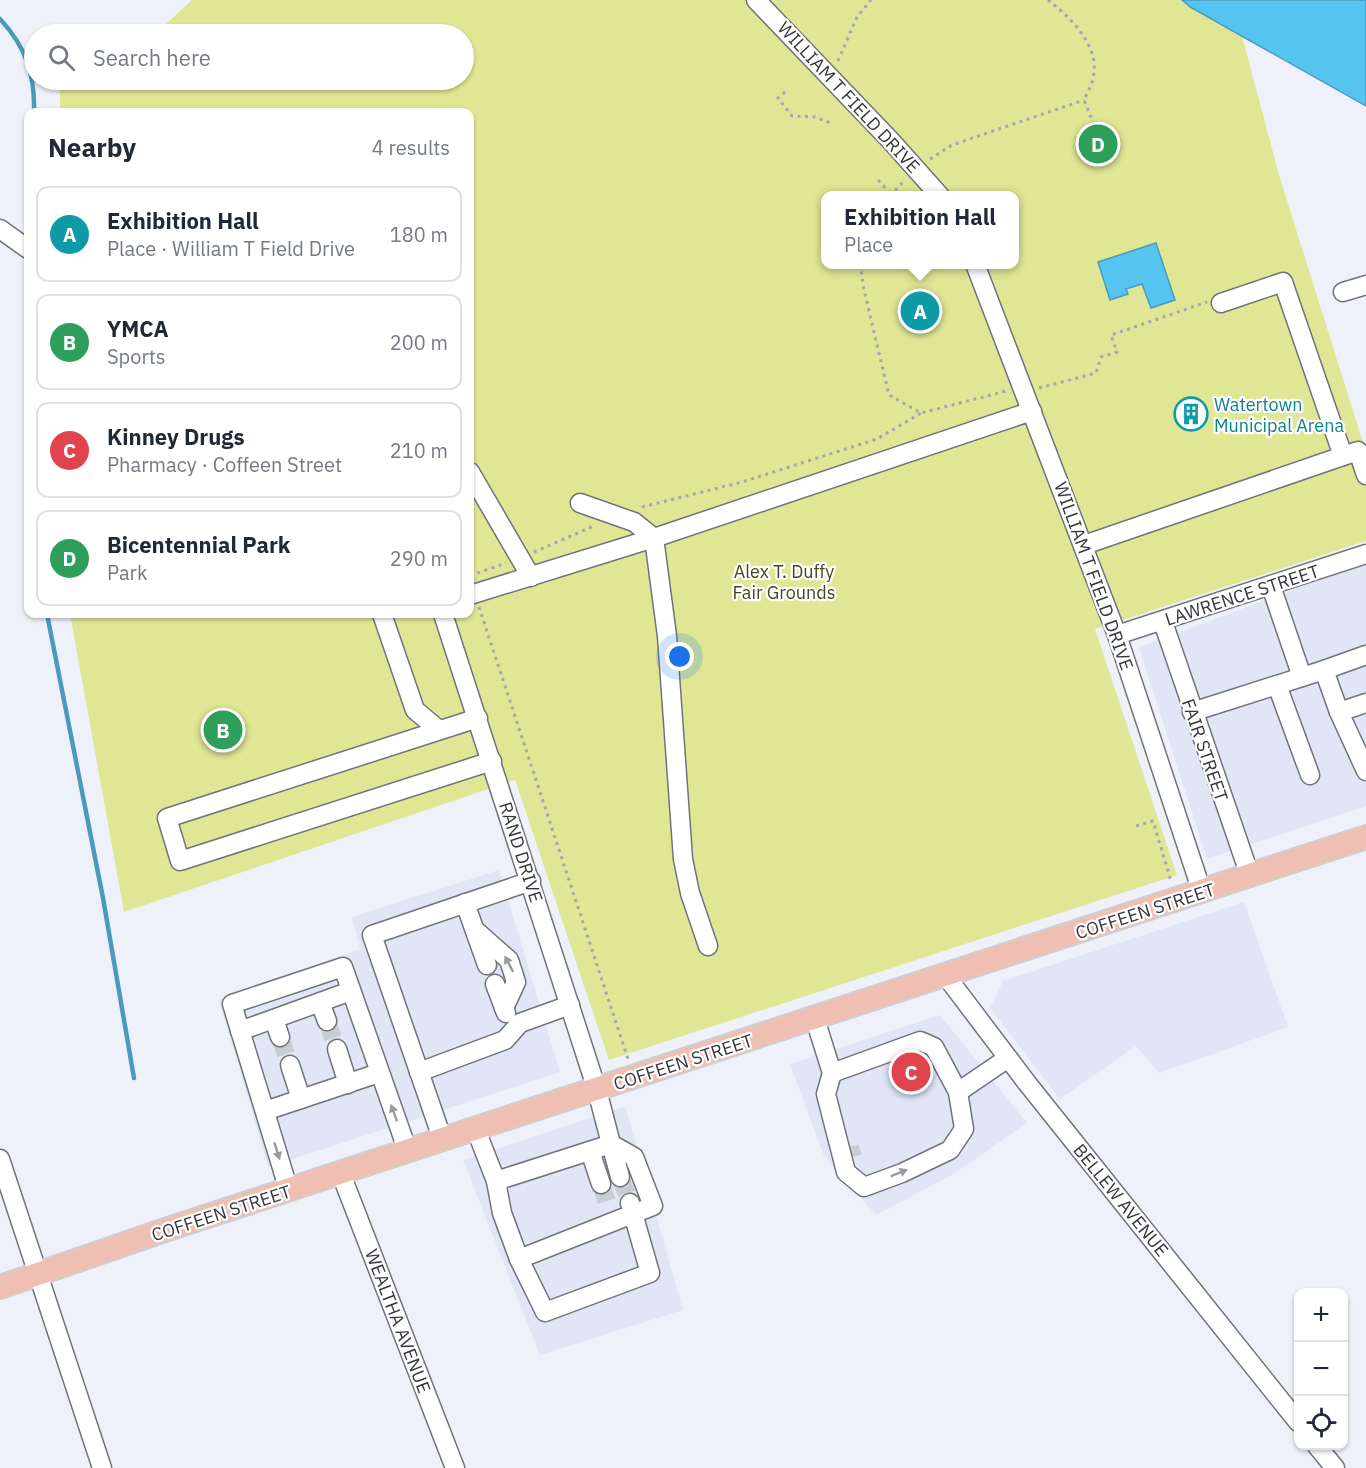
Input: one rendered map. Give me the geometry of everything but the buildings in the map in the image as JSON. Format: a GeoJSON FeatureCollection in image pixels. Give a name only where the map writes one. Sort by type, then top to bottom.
{"type":"FeatureCollection","features":[{"type":"Feature","properties":{"kind":"main road","name":"COFFEEN STREET"},"geometry":{"type":"LineString","coordinates":[[0,1287],[1366,837]]}},
{"type":"Feature","properties":{"kind":"street","name":"WILLIAM T FIELD DRIVE"},"geometry":{"type":"LineString","coordinates":[[756,0],[936,191]]}},
{"type":"Feature","properties":{"kind":"street"},"geometry":{"type":"LineString","coordinates":[[0,229],[24,246]]}},
{"type":"Feature","properties":{"kind":"street","name":"WILLIAM T FIELD DRIVE"},"geometry":{"type":"LineString","coordinates":[[977,269],[1118,634],[1202,892]]}},
{"type":"Feature","properties":{"kind":"street"},"geometry":{"type":"LineString","coordinates":[[1221,303],[1283,282],[1343,456]]}},
{"type":"Feature","properties":{"kind":"street"},"geometry":{"type":"LineString","coordinates":[[1343,292],[1366,285]]}},
{"type":"Feature","properties":{"kind":"street"},"geometry":{"type":"LineString","coordinates":[[474,594],[654,538],[1032,411]]}},
{"type":"Feature","properties":{"kind":"street"},"geometry":{"type":"LineString","coordinates":[[1084,545],[1358,451],[1366,476]]}},
{"type":"Feature","properties":{"kind":"street"},"geometry":{"type":"LineString","coordinates":[[474,479],[531,577]]}},
{"type":"Feature","properties":{"kind":"street"},"geometry":{"type":"LineString","coordinates":[[580,503],[634,522],[654,538],[667,636],[683,859],[690,893],[708,946]]}},
{"type":"Feature","properties":{"kind":"street","name":"LAWRENCE STREET"},"geometry":{"type":"LineString","coordinates":[[1118,634],[1163,622],[1366,554]]}},
{"type":"Feature","properties":{"kind":"street"},"geometry":{"type":"LineString","coordinates":[[1271,586],[1302,677]]}},
{"type":"Feature","properties":{"kind":"street"},"geometry":{"type":"LineString","coordinates":[[383,618],[415,710],[439,730]]}},
{"type":"Feature","properties":{"kind":"street","name":"RAND DRIVE"},"geometry":{"type":"LineString","coordinates":[[444,618],[597,1090],[620,1177]]}},
{"type":"Feature","properties":{"kind":"street","name":"FAIR STREET"},"geometry":{"type":"LineString","coordinates":[[1163,622],[1250,876]]}},
{"type":"Feature","properties":{"kind":"street"},"geometry":{"type":"LineString","coordinates":[[1192,712],[1366,655]]}},
{"type":"Feature","properties":{"kind":"street"},"geometry":{"type":"LineString","coordinates":[[1324,670],[1339,712],[1366,771]]}},
{"type":"Feature","properties":{"kind":"street"},"geometry":{"type":"LineString","coordinates":[[1277,686],[1310,775]]}},
{"type":"Feature","properties":{"kind":"street"},"geometry":{"type":"LineString","coordinates":[[1339,712],[1366,703]]}},
{"type":"Feature","properties":{"kind":"street"},"geometry":{"type":"LineString","coordinates":[[478,718],[167,818],[180,861],[492,761]]}},
{"type":"Feature","properties":{"kind":"street"},"geometry":{"type":"LineString","coordinates":[[443,1141],[372,935],[531,881]]}},
{"type":"Feature","properties":{"kind":"street"},"geometry":{"type":"LineString","coordinates":[[465,903],[487,965]]}},
{"type":"Feature","properties":{"kind":"street"},"geometry":{"type":"LineString","coordinates":[[475,930],[509,960],[516,982],[504,1008]]}},
{"type":"Feature","properties":{"kind":"street"},"geometry":{"type":"LineString","coordinates":[[289,1191],[232,1004],[343,967],[408,1152]]}},
{"type":"Feature","properties":{"kind":"street","name":"BELLEW AVENUE"},"geometry":{"type":"LineString","coordinates":[[946,976],[1008,1058],[1294,1416]]}},
{"type":"Feature","properties":{"kind":"street"},"geometry":{"type":"LineString","coordinates":[[495,984],[513,1029]]}},
{"type":"Feature","properties":{"kind":"street"},"geometry":{"type":"LineString","coordinates":[[240,1030],[351,992]]}},
{"type":"Feature","properties":{"kind":"street"},"geometry":{"type":"LineString","coordinates":[[320,1002],[327,1021]]}},
{"type":"Feature","properties":{"kind":"street"},"geometry":{"type":"LineString","coordinates":[[419,1072],[505,1040],[520,1023],[570,1005]]}},
{"type":"Feature","properties":{"kind":"street"},"geometry":{"type":"LineString","coordinates":[[274,1019],[280,1037]]}},
{"type":"Feature","properties":{"kind":"street"},"geometry":{"type":"LineString","coordinates":[[815,1019],[832,1073],[826,1094],[846,1172],[864,1187]]}},
{"type":"Feature","properties":{"kind":"street"},"geometry":{"type":"LineString","coordinates":[[832,1073],[920,1041],[934,1047],[958,1092],[964,1129],[950,1150],[902,1173],[864,1187]]}},
{"type":"Feature","properties":{"kind":"street"},"geometry":{"type":"LineString","coordinates":[[337,1050],[348,1084]]}},
{"type":"Feature","properties":{"kind":"street"},"geometry":{"type":"LineString","coordinates":[[958,1092],[1008,1058]]}},
{"type":"Feature","properties":{"kind":"street"},"geometry":{"type":"LineString","coordinates":[[290,1065],[301,1099]]}},
{"type":"Feature","properties":{"kind":"street"},"geometry":{"type":"LineString","coordinates":[[266,1111],[380,1073]]}},
{"type":"Feature","properties":{"kind":"street"},"geometry":{"type":"LineString","coordinates":[[476,1130],[496,1181],[502,1213],[519,1259],[545,1311],[650,1273],[632,1208]]}},
{"type":"Feature","properties":{"kind":"street"},"geometry":{"type":"LineString","coordinates":[[836,1132],[846,1135],[864,1187]]}},
{"type":"Feature","properties":{"kind":"street"},"geometry":{"type":"LineString","coordinates":[[496,1181],[611,1144],[634,1157],[653,1206],[632,1208],[611,1216],[519,1259]]}},
{"type":"Feature","properties":{"kind":"street"},"geometry":{"type":"LineString","coordinates":[[590,1151],[601,1184]]}},
{"type":"Feature","properties":{"kind":"street"},"geometry":{"type":"LineString","coordinates":[[0,1160],[102,1468]]}},
{"type":"Feature","properties":{"kind":"street","name":"WEALTHA AVENUE"},"geometry":{"type":"LineString","coordinates":[[341,1174],[455,1468]]}},
{"type":"Feature","properties":{"kind":"street"},"geometry":{"type":"LineString","coordinates":[[1320,1450],[1335,1468]]}},
{"type":"Feature","properties":{"kind":"path"},"geometry":{"type":"LineString","coordinates":[[831,78],[857,17],[871,0]]}},
{"type":"Feature","properties":{"kind":"path"},"geometry":{"type":"LineString","coordinates":[[1048,0],[1082,33],[1091,52],[1094,76],[1084,100],[1097,132],[1074,139]]}},
{"type":"Feature","properties":{"kind":"path"},"geometry":{"type":"LineString","coordinates":[[785,92],[778,99],[792,116],[815,117],[833,124]]}},
{"type":"Feature","properties":{"kind":"path"},"geometry":{"type":"LineString","coordinates":[[895,191],[917,169],[952,145],[1084,100]]}},
{"type":"Feature","properties":{"kind":"path"},"geometry":{"type":"LineString","coordinates":[[878,180],[888,191]]}},
{"type":"Feature","properties":{"kind":"path"},"geometry":{"type":"LineString","coordinates":[[474,574],[520,558],[655,502],[742,482],[877,439],[921,413]]}},
{"type":"Feature","properties":{"kind":"path"},"geometry":{"type":"LineString","coordinates":[[474,601],[634,1078]]}},
{"type":"Feature","properties":{"kind":"path"},"geometry":{"type":"LineString","coordinates":[[1136,826],[1153,820],[1177,900]]}},
{"type":"Feature","properties":{"kind":"shaded area"},"geometry":{"type":"Polygon","coordinates":[[[1366,563],[1366,806],[1207,859],[1139,647],[1366,563]]]}},
{"type":"Feature","properties":{"kind":"shaded area"},"geometry":{"type":"Polygon","coordinates":[[[499,870],[560,1072],[268,1167],[219,1000],[360,949],[352,917],[499,870]]]}},
{"type":"Feature","properties":{"kind":"shaded area"},"geometry":{"type":"Polygon","coordinates":[[[1244,902],[1288,1027],[1159,1073],[1136,1046],[1060,1099],[990,1008],[1003,981],[1244,902]]]}},
{"type":"Feature","properties":{"kind":"shaded area"},"geometry":{"type":"Polygon","coordinates":[[[940,1015],[1027,1123],[955,1173],[876,1215],[824,1156],[790,1064],[940,1015]]]}},
{"type":"Feature","properties":{"kind":"shaded area"},"geometry":{"type":"Polygon","coordinates":[[[625,1106],[683,1310],[540,1355],[463,1160],[625,1106]]]}},
{"type":"Feature","properties":{"kind":"green space","name":"Alex T. Duffy Fair Grounds"},"geometry":{"type":"Polygon","coordinates":[[[192,0],[1182,0],[1242,36],[1279,175],[1366,452],[1366,541],[1095,629],[1177,875],[609,1060],[515,780],[124,912],[71,618],[474,618],[474,108],[60,108],[60,90],[474,90],[474,24],[166,24],[192,0]]]}},
{"type":"Feature","properties":{"kind":"water"},"geometry":{"type":"Polygon","coordinates":[[[1182,0],[1366,0],[1366,106],[1190,7],[1182,0]]]}},
{"type":"Feature","properties":{"kind":"water"},"geometry":{"type":"Polygon","coordinates":[[[1156,243],[1175,300],[1151,308],[1142,284],[1126,289],[1128,294],[1110,300],[1098,262],[1156,243]]]}},
{"type":"Feature","properties":{"kind":"waterway"},"geometry":{"type":"LineString","coordinates":[[0,19],[9,29],[24,55]]}},
{"type":"Feature","properties":{"kind":"waterway"},"geometry":{"type":"LineString","coordinates":[[33,90],[34,108]]}},
{"type":"Feature","properties":{"kind":"waterway"},"geometry":{"type":"LineString","coordinates":[[48,618],[103,898],[134,1078]]}},
{"type":"Feature","properties":{"kind":"tunnel"},"geometry":{"type":"LineString","coordinates":[[327,1021],[337,1049]]}},
{"type":"Feature","properties":{"kind":"tunnel"},"geometry":{"type":"LineString","coordinates":[[280,1037],[290,1065]]}},
{"type":"Feature","properties":{"kind":"tunnel"},"geometry":{"type":"LineString","coordinates":[[850,1147],[853,1157]]}},
{"type":"Feature","properties":{"kind":"tunnel"},"geometry":{"type":"LineString","coordinates":[[620,1177],[630,1202]]}},
{"type":"Feature","properties":{"kind":"tunnel"},"geometry":{"type":"LineString","coordinates":[[601,1184],[609,1209]]}},
{"type":"Feature","properties":{"kind":"place","name":"Bicentennial Park"},"geometry":{"type":"Point","coordinates":[1098,144]}},
{"type":"Feature","properties":{"kind":"place","name":"Exhibition Hall"},"geometry":{"type":"Point","coordinates":[920,311]}},
{"type":"Feature","properties":{"kind":"place","name":"Watertown Municipal Arena"},"geometry":{"type":"Point","coordinates":[1191,414]}},
{"type":"Feature","properties":{"kind":"place","name":"YMCA"},"geometry":{"type":"Point","coordinates":[223,730]}},
{"type":"Feature","properties":{"kind":"place","name":"Kinney Drugs"},"geometry":{"type":"Point","coordinates":[911,1072]}}]}
